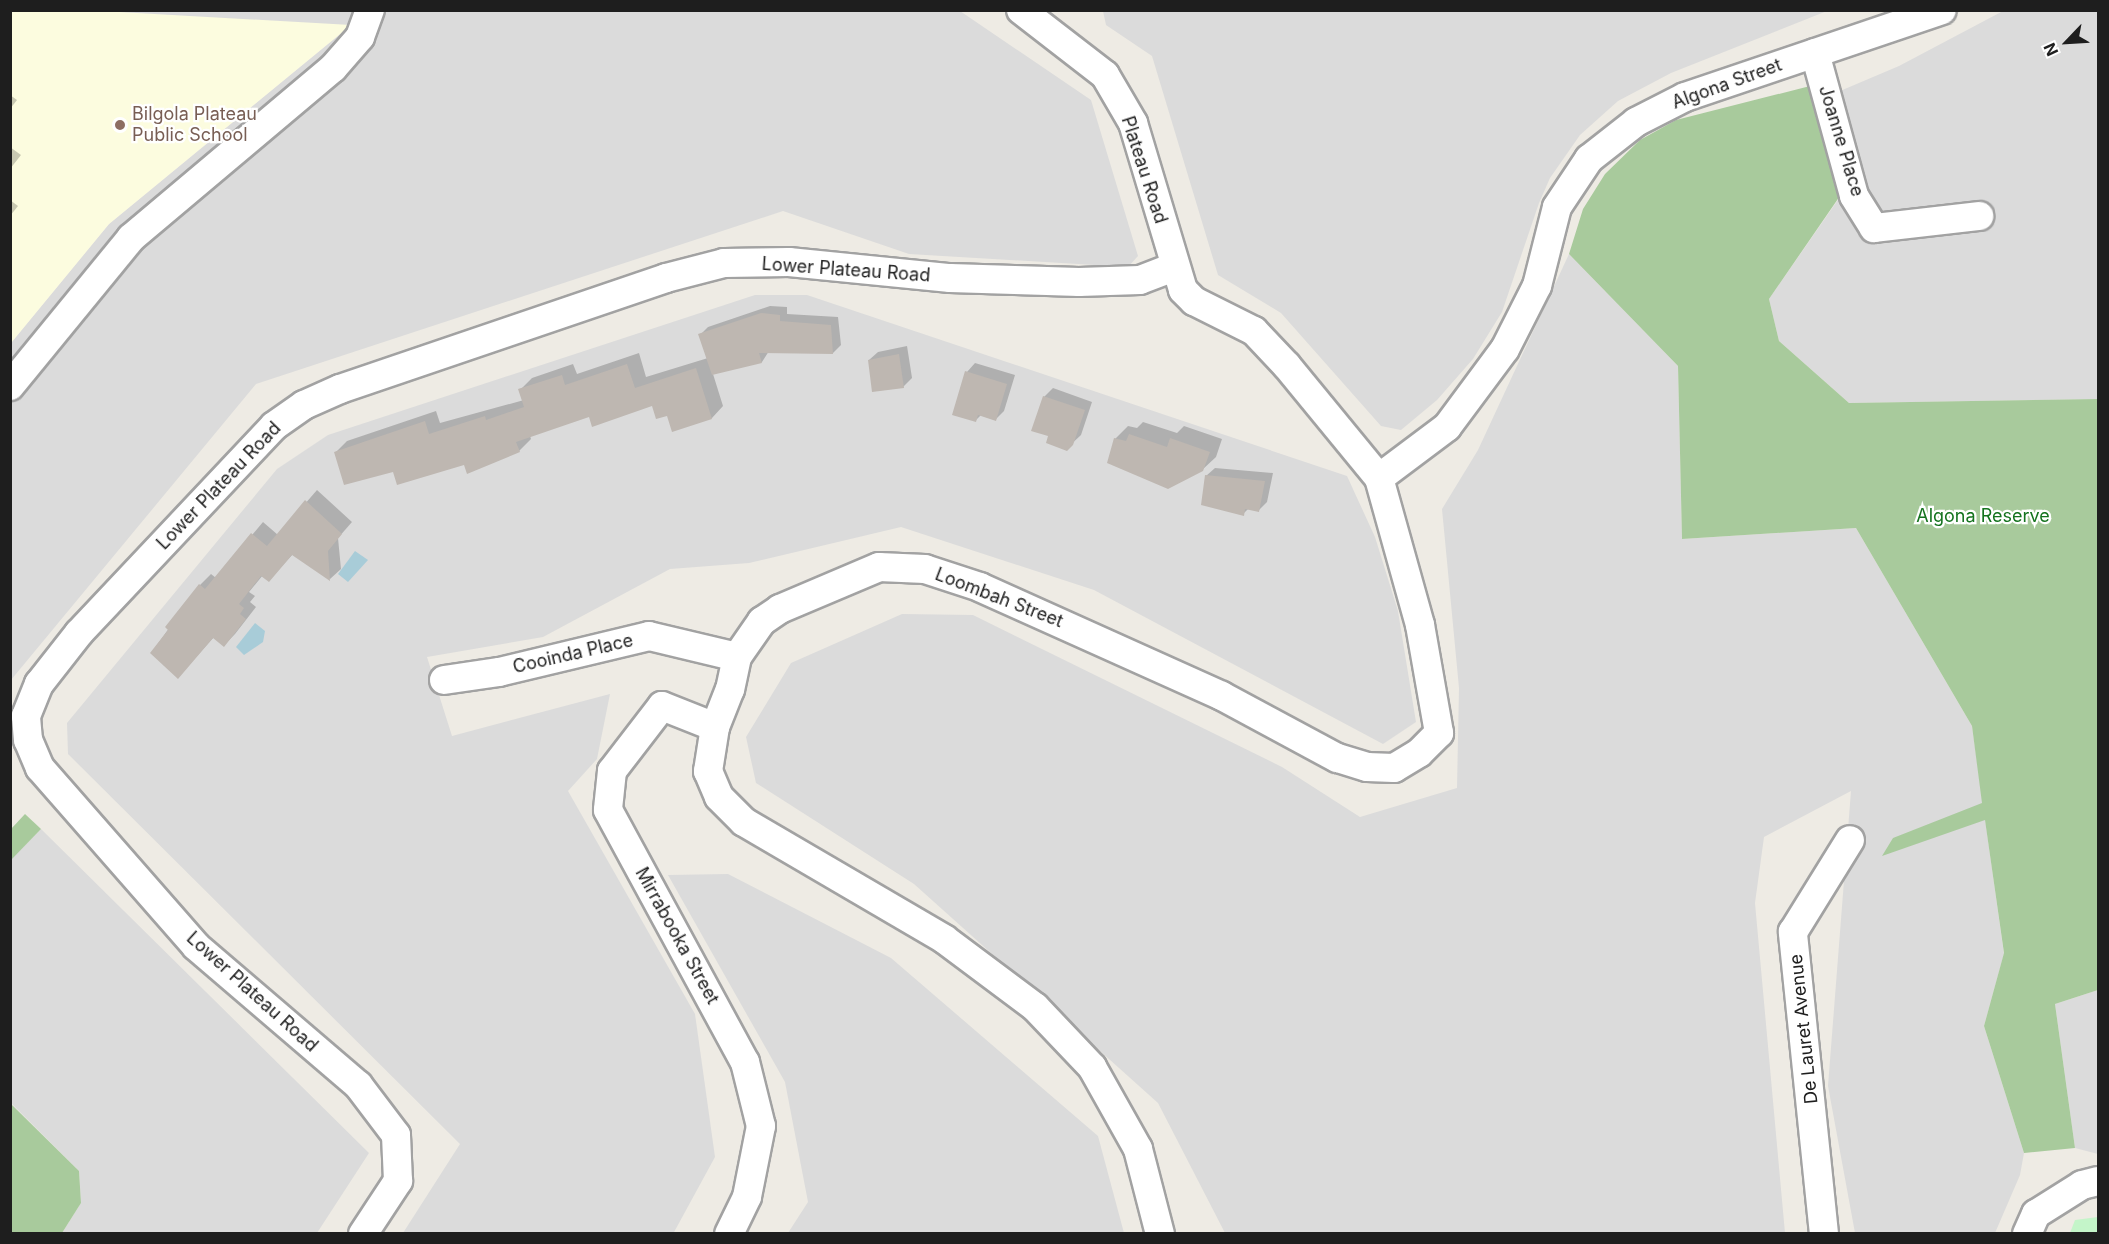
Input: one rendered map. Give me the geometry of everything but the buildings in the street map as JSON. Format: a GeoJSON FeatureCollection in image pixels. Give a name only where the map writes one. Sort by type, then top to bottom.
{"type":"FeatureCollection","features":[{"type":"Feature","properties":{"kind":"street"},"geometry":{"type":"LineString","coordinates":[[10,386],[131,238],[333,68],[360,37],[370,10]]}},
{"type":"Feature","properties":{"kind":"street","name":"Plateau Road"},"geometry":{"type":"LineString","coordinates":[[1021,10],[1058,21],[1105,75],[1133,123],[1174,267]]}},
{"type":"Feature","properties":{"kind":"street","name":"Algona Street"},"geometry":{"type":"LineString","coordinates":[[1379,478],[1447,427],[1505,349],[1537,286],[1557,207],[1590,159],[1636,122],[1685,97],[1942,10]]}},
{"type":"Feature","properties":{"kind":"street","name":"Joanne Place"},"geometry":{"type":"LineString","coordinates":[[1815,53],[1854,196],[1874,228],[1979,216]]}},
{"type":"Feature","properties":{"kind":"street","name":"Lower Plateau Road"},"geometry":{"type":"LineString","coordinates":[[363,1233],[398,1181],[396,1135],[358,1085],[196,946],[40,768],[28,740],[26,716],[39,684],[79,633],[274,426],[304,405],[340,389],[666,278],[724,263],[789,262],[950,278],[1079,282],[1140,280],[1174,267]]}},
{"type":"Feature","properties":{"kind":"street","name":"Loombah Street"},"geometry":{"type":"LineString","coordinates":[[1160,1233],[1138,1149],[1092,1067],[1035,1007],[944,939],[744,822],[718,797],[708,771],[715,728],[730,689],[737,657],[762,621],[780,609],[879,567],[925,569],[980,587],[1114,645],[1300,736],[1337,759],[1367,767],[1394,768],[1419,753],[1439,733],[1420,626],[1379,478],[1260,338],[1232,317],[1194,301],[1183,290],[1174,267]]}},
{"type":"Feature","properties":{"kind":"street","name":"Cooinda Place"},"geometry":{"type":"LineString","coordinates":[[444,680],[499,672],[650,636],[737,657]]}},
{"type":"Feature","properties":{"kind":"street","name":"Mirrabooka Street"},"geometry":{"type":"LineString","coordinates":[[715,728],[662,706],[612,771],[608,810],[745,1062],[761,1126],[747,1197],[729,1233]]}},
{"type":"Feature","properties":{"kind":"street","name":"De Lauret Avenue"},"geometry":{"type":"LineString","coordinates":[[1824,1233],[1793,932],[1850,840]]}},
{"type":"Feature","properties":{"kind":"street"},"geometry":{"type":"LineString","coordinates":[[2027,1233],[2036,1214],[2082,1185],[2098,1181]]}},
{"type":"Feature","properties":{"kind":"shaded area","name":"Bilgola Plateau Public School"},"geometry":{"type":"Polygon","coordinates":[[[84,10],[351,25],[109,224],[11,343],[11,11],[84,10]]]}},
{"type":"Feature","properties":{"kind":"shaded area"},"geometry":{"type":"Polygon","coordinates":[[[1103,10],[1827,11],[1671,73],[1618,101],[1580,135],[1550,178],[1539,203],[1502,312],[1473,359],[1437,400],[1401,430],[1381,426],[1281,313],[1218,275],[1152,56],[1106,25],[1103,10]]]}},
{"type":"Feature","properties":{"kind":"shaded area"},"geometry":{"type":"Polygon","coordinates":[[[84,11],[960,11],[1091,100],[1138,256],[1128,267],[909,254],[783,211],[256,384],[11,680],[11,343],[109,224],[350,26],[84,11]]]}},
{"type":"Feature","properties":{"kind":"shaded area"},"geometry":{"type":"Polygon","coordinates":[[[2003,11],[2098,11],[2098,399],[1849,403],[1779,341],[1769,299],[1842,194],[1833,94],[1899,66],[2003,11]]]}},
{"type":"Feature","properties":{"kind":"shaded area"},"geometry":{"type":"Polygon","coordinates":[[[1569,254],[1678,366],[1682,539],[1856,528],[1972,726],[2004,954],[1984,1026],[2024,1153],[2020,1175],[1995,1233],[1855,1233],[1828,1086],[1851,791],[1764,837],[1755,903],[1785,1233],[1225,1233],[1158,1103],[914,884],[756,783],[746,737],[791,663],[902,614],[973,615],[1282,767],[1360,817],[1457,788],[1459,688],[1442,509],[1478,450],[1569,254]]]}},
{"type":"Feature","properties":{"kind":"shaded area"},"geometry":{"type":"Polygon","coordinates":[[[755,295],[807,295],[1347,476],[1375,537],[1398,611],[1416,722],[1383,744],[1094,590],[901,527],[749,563],[670,569],[543,637],[427,657],[452,736],[610,694],[597,759],[568,791],[695,1014],[715,1157],[673,1234],[403,1233],[460,1144],[68,754],[67,723],[277,469],[328,435],[755,295]]]}},
{"type":"Feature","properties":{"kind":"shaded area"},"geometry":{"type":"Polygon","coordinates":[[[41,829],[369,1153],[317,1233],[62,1233],[81,1203],[79,1171],[11,1103],[10,860],[41,829]]]}},
{"type":"Feature","properties":{"kind":"shaded area"},"geometry":{"type":"Polygon","coordinates":[[[728,874],[891,958],[1098,1136],[1124,1233],[788,1233],[808,1202],[785,1082],[668,875],[728,874]]]}},
{"type":"Feature","properties":{"kind":"shaded area"},"geometry":{"type":"Polygon","coordinates":[[[2098,990],[2098,1154],[2075,1148],[2055,1004],[2098,990]]]}},
{"type":"Feature","properties":{"kind":"green space","name":"Algona Reserve"},"geometry":{"type":"Polygon","coordinates":[[[1814,85],[1842,193],[1769,299],[1779,341],[1849,403],[2098,399],[2098,990],[2055,1004],[2075,1148],[2024,1153],[1984,1026],[2004,953],[1985,820],[1882,856],[1893,838],[1982,803],[1972,726],[1856,528],[1682,539],[1678,366],[1569,254],[1583,209],[1605,174],[1640,140],[1676,120],[1814,85]]]}},
{"type":"Feature","properties":{"kind":"green space"},"geometry":{"type":"Polygon","coordinates":[[[25,814],[41,829],[11,860],[11,829],[25,814]]]}},
{"type":"Feature","properties":{"kind":"green space"},"geometry":{"type":"Polygon","coordinates":[[[10,1103],[79,1171],[81,1203],[62,1233],[11,1233],[10,1103]]]}},
{"type":"Feature","properties":{"kind":"green space"},"geometry":{"type":"Polygon","coordinates":[[[2098,1217],[2098,1233],[2070,1233],[2075,1220],[2098,1217]]]}},
{"type":"Feature","properties":{"kind":"water"},"geometry":{"type":"Polygon","coordinates":[[[355,551],[368,560],[348,582],[338,574],[355,551]]]}},
{"type":"Feature","properties":{"kind":"water"},"geometry":{"type":"Polygon","coordinates":[[[255,623],[265,631],[263,642],[244,655],[236,647],[255,623]]]}},
{"type":"Feature","properties":{"kind":"place","name":"Bilgola Plateau Public School"},"geometry":{"type":"Point","coordinates":[120,125]}}]}
